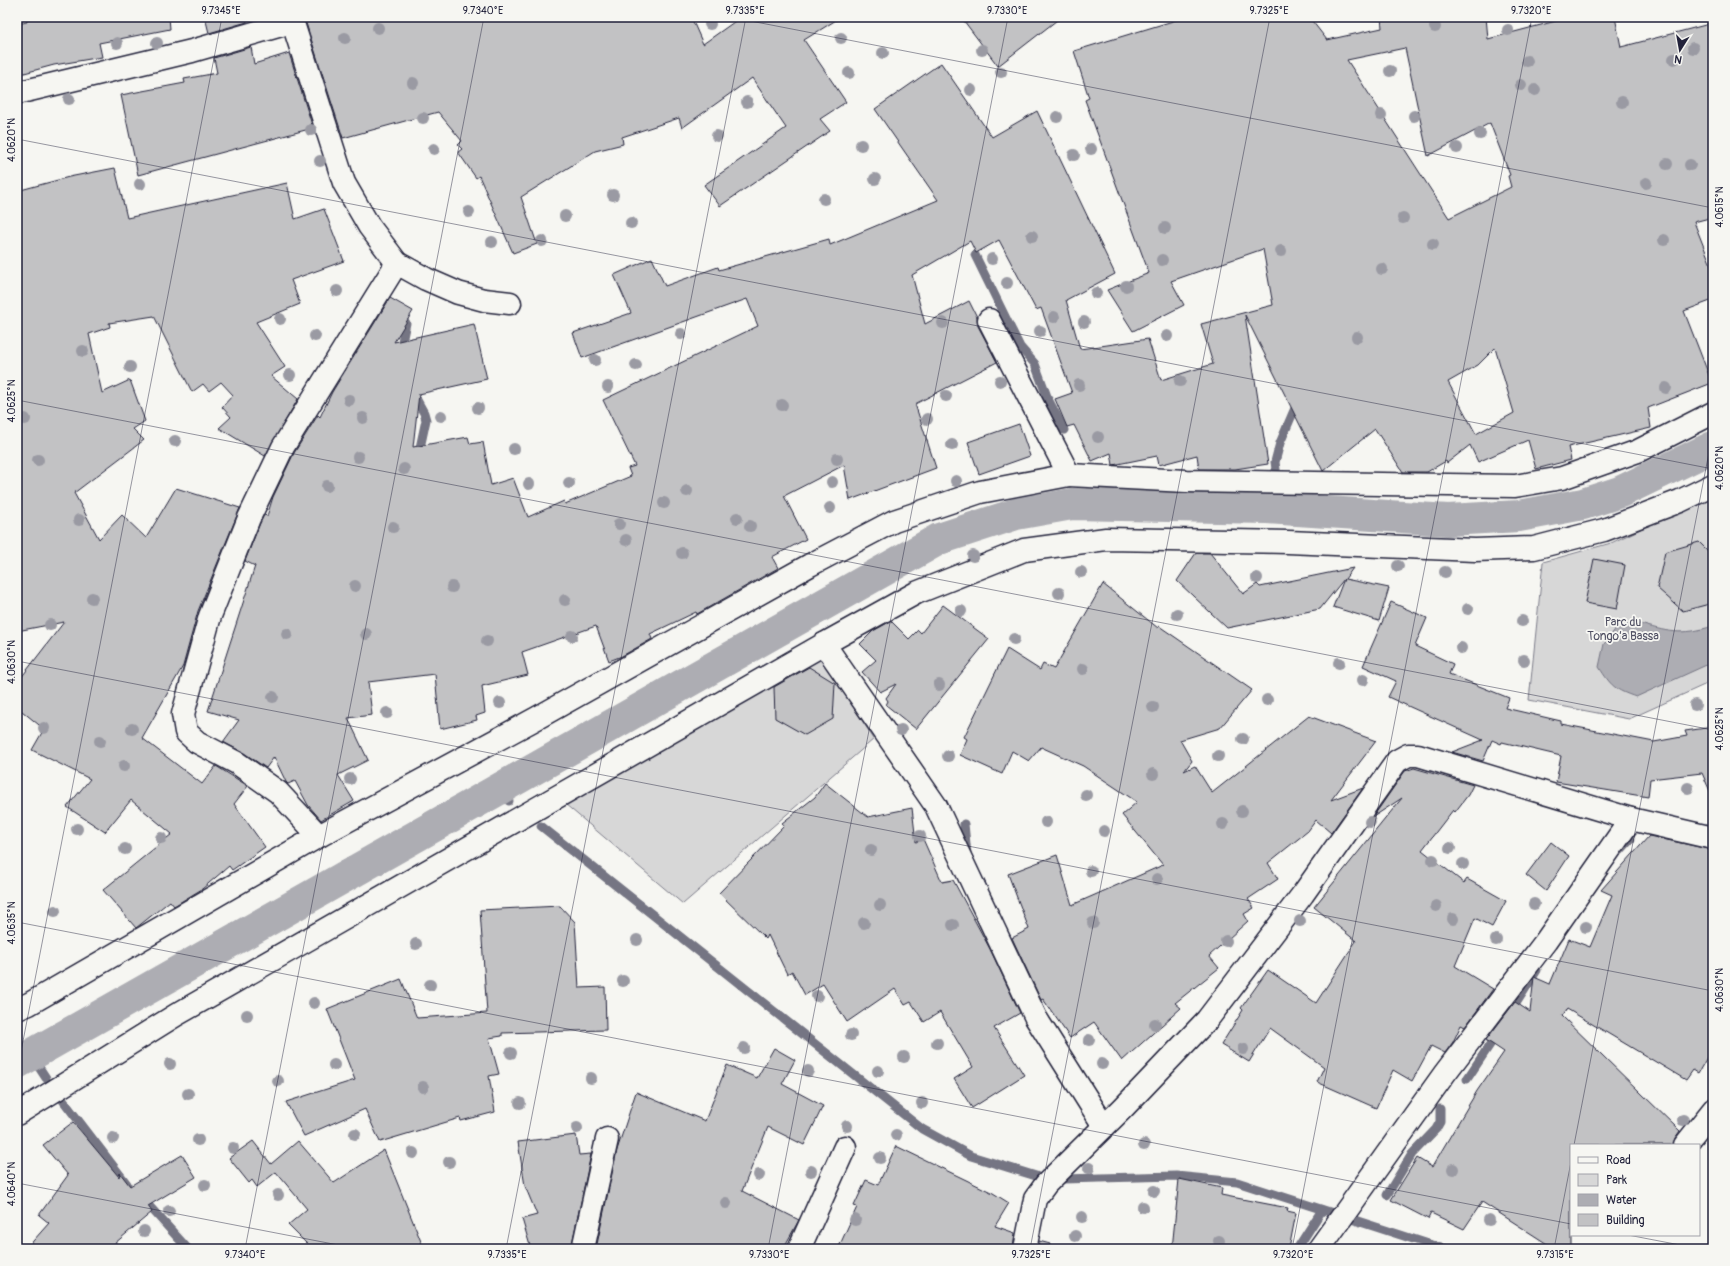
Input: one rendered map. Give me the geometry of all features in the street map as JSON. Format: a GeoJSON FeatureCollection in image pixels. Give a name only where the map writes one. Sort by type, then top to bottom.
{"type":"FeatureCollection","features":[{"type":"Feature","properties":{"kind":"street"},"geometry":{"type":"LineString","coordinates":[[17,93],[192,51],[292,19],[344,183],[369,226],[397,263],[426,279],[458,293],[484,300],[510,303]]}},
{"type":"Feature","properties":{"kind":"street"},"geometry":{"type":"LineString","coordinates":[[319,836],[278,792],[237,763],[197,742],[186,732],[183,714],[210,616],[249,518],[282,447],[397,263]]}},
{"type":"Feature","properties":{"kind":"street"},"geometry":{"type":"LineString","coordinates":[[989,320],[1069,475]]}},
{"type":"Feature","properties":{"kind":"street"},"geometry":{"type":"LineString","coordinates":[[17,1009],[36,1000],[319,836],[537,718],[810,565],[894,520],[980,492],[1069,475],[1194,482],[1515,486],[1562,478],[1638,451],[1713,413]]}},
{"type":"Feature","properties":{"kind":"street"},"geometry":{"type":"LineString","coordinates":[[17,1114],[176,1015],[824,644],[916,593],[1024,550],[1106,539],[1288,542],[1475,550],[1534,548],[1604,530],[1680,501],[1713,485]]}},
{"type":"Feature","properties":{"kind":"street"},"geometry":{"type":"LineString","coordinates":[[824,644],[936,806],[1036,1018],[1104,1126]]}},
{"type":"Feature","properties":{"kind":"street"},"geometry":{"type":"LineString","coordinates":[[1025,1249],[1035,1199],[1046,1184],[1207,1020],[1303,894],[1397,761],[1408,755],[1418,755],[1630,819],[1713,838]]}},
{"type":"Feature","properties":{"kind":"street"},"geometry":{"type":"LineString","coordinates":[[1319,1249],[1445,1073],[1546,941],[1630,819]]}},
{"type":"Feature","properties":{"kind":"street"},"geometry":{"type":"LineString","coordinates":[[1686,1144],[1713,1110]]}},
{"type":"Feature","properties":{"kind":"street"},"geometry":{"type":"LineString","coordinates":[[583,1249],[607,1139]]}},
{"type":"Feature","properties":{"kind":"street"},"geometry":{"type":"LineString","coordinates":[[799,1249],[845,1147]]}},
{"type":"Feature","properties":{"kind":"green space","name":"Parc du Tongo’a Bassa"},"geometry":{"type":"Polygon","coordinates":[[[1713,495],[1713,681],[1629,719],[1529,700],[1543,562],[1611,543],[1713,495]]]}},
{"type":"Feature","properties":{"kind":"green space"},"geometry":{"type":"Polygon","coordinates":[[[818,653],[874,739],[683,904],[565,804],[818,653]]]}},
{"type":"Feature","properties":{"kind":"water"},"geometry":{"type":"Polygon","coordinates":[[[1637,623],[1657,629],[1675,632],[1692,631],[1713,626],[1713,662],[1636,697],[1623,692],[1610,683],[1599,667],[1604,644],[1617,627],[1637,623]]]}},
{"type":"Feature","properties":{"kind":"building"},"geometry":{"type":"Polygon","coordinates":[[[26,17],[169,17],[170,29],[99,43],[102,57],[54,65],[17,75],[17,24],[27,22],[26,17]]]}},
{"type":"Feature","properties":{"kind":"building"},"geometry":{"type":"Polygon","coordinates":[[[205,17],[246,17],[247,22],[209,33],[205,17]]]}},
{"type":"Feature","properties":{"kind":"building"},"geometry":{"type":"Polygon","coordinates":[[[304,17],[691,17],[703,44],[741,17],[841,17],[804,40],[846,102],[820,119],[830,131],[720,206],[704,185],[786,128],[752,78],[682,128],[679,118],[622,137],[623,144],[595,151],[521,197],[537,244],[513,253],[479,176],[476,178],[458,152],[462,149],[458,145],[462,141],[438,112],[343,138],[304,17]]]}},
{"type":"Feature","properties":{"kind":"building"},"geometry":{"type":"Polygon","coordinates":[[[961,17],[1061,17],[998,66],[961,17]]]}},
{"type":"Feature","properties":{"kind":"building"},"geometry":{"type":"Polygon","coordinates":[[[1186,17],[1309,17],[1327,40],[1382,28],[1381,17],[1486,17],[1488,39],[1571,17],[1615,17],[1621,47],[1713,23],[1713,217],[1694,222],[1713,270],[1713,300],[1684,311],[1712,383],[1648,408],[1651,428],[1568,447],[1571,460],[1536,469],[1528,440],[1478,462],[1470,445],[1447,463],[1446,461],[1427,472],[1403,472],[1375,429],[1323,471],[1245,315],[1268,464],[1235,469],[1199,469],[1197,455],[1159,465],[1157,456],[1113,465],[1111,453],[1092,461],[1074,425],[1067,427],[1055,399],[1072,393],[1041,308],[1036,310],[999,240],[976,253],[970,241],[912,275],[925,324],[969,301],[977,317],[978,326],[997,362],[915,404],[936,468],[850,500],[844,465],[784,496],[806,539],[772,557],[778,568],[697,614],[696,612],[650,634],[652,639],[622,656],[609,661],[596,626],[522,652],[528,675],[482,686],[485,713],[476,716],[477,720],[440,729],[435,674],[368,682],[372,715],[348,718],[368,760],[338,775],[354,801],[321,820],[308,805],[295,781],[288,784],[286,782],[274,757],[266,768],[244,753],[223,742],[239,720],[208,711],[255,566],[245,561],[260,523],[264,515],[267,516],[273,497],[294,453],[318,415],[320,417],[332,392],[390,298],[413,311],[394,342],[474,324],[487,379],[419,394],[413,447],[468,437],[470,444],[483,442],[491,485],[513,478],[528,517],[564,501],[565,504],[631,476],[628,468],[635,466],[603,400],[758,326],[747,299],[582,358],[573,333],[631,313],[614,275],[652,258],[665,286],[718,267],[719,270],[829,239],[830,245],[938,200],[875,109],[941,63],[992,137],[1037,111],[1115,274],[1066,300],[1080,349],[1148,339],[1161,380],[1213,364],[1201,324],[1273,305],[1263,249],[1171,281],[1184,305],[1133,331],[1107,290],[1149,273],[1085,100],[1089,98],[1074,51],[1186,17]],[[1405,48],[1347,60],[1449,218],[1511,187],[1508,176],[1510,175],[1490,123],[1428,156],[1405,48]],[[1495,348],[1478,365],[1448,382],[1476,434],[1514,413],[1495,348]]]}},
{"type":"Feature","properties":{"kind":"building"},"geometry":{"type":"Polygon","coordinates":[[[251,47],[254,64],[289,53],[313,128],[138,175],[121,95],[185,83],[184,79],[217,73],[214,58],[251,47]]]}},
{"type":"Feature","properties":{"kind":"building"},"geometry":{"type":"Polygon","coordinates":[[[115,168],[127,218],[287,183],[295,219],[324,209],[344,261],[291,280],[300,304],[256,322],[285,367],[271,376],[298,399],[265,456],[219,428],[231,417],[222,407],[233,395],[221,382],[209,391],[203,384],[192,392],[154,316],[109,323],[110,327],[89,334],[102,393],[130,380],[145,421],[133,429],[144,440],[74,493],[99,539],[122,515],[146,538],[176,488],[240,508],[198,611],[183,666],[142,738],[202,784],[216,766],[248,786],[234,804],[265,847],[232,870],[229,866],[202,889],[174,906],[170,901],[136,928],[103,890],[172,834],[131,800],[105,832],[67,807],[90,779],[32,750],[44,729],[17,707],[17,683],[64,622],[17,631],[17,492],[21,489],[17,481],[17,191],[69,177],[115,168]]]}},
{"type":"Feature","properties":{"kind":"building"},"geometry":{"type":"Polygon","coordinates":[[[1019,424],[1030,456],[979,474],[968,442],[1019,424]]]}},
{"type":"Feature","properties":{"kind":"building"},"geometry":{"type":"Polygon","coordinates":[[[1699,542],[1713,556],[1713,603],[1683,611],[1657,588],[1665,552],[1699,542]]]}},
{"type":"Feature","properties":{"kind":"building"},"geometry":{"type":"Polygon","coordinates":[[[1196,553],[1210,553],[1243,594],[1257,584],[1260,587],[1353,568],[1345,579],[1389,588],[1379,621],[1333,607],[1344,579],[1320,609],[1227,628],[1177,581],[1196,553]]]}},
{"type":"Feature","properties":{"kind":"building"},"geometry":{"type":"Polygon","coordinates":[[[1594,559],[1625,565],[1617,609],[1585,603],[1594,559]]]}},
{"type":"Feature","properties":{"kind":"building"},"geometry":{"type":"Polygon","coordinates":[[[1103,584],[1158,628],[1159,626],[1252,690],[1220,728],[1180,740],[1192,761],[1184,771],[1195,766],[1212,793],[1309,716],[1376,741],[1331,800],[1363,788],[1331,833],[1316,820],[1308,831],[1268,863],[1278,879],[1248,899],[1254,908],[1244,914],[1248,921],[1209,956],[1219,968],[1175,1003],[1181,1008],[1122,1061],[1094,1022],[1070,1038],[1043,999],[1041,1000],[1012,938],[1029,929],[1008,874],[1057,855],[1072,905],[1163,865],[1122,815],[1137,802],[1083,766],[1041,747],[1029,761],[1012,751],[1002,774],[960,755],[967,739],[964,737],[1007,649],[1040,670],[1043,664],[1054,669],[1103,584]]]}},
{"type":"Feature","properties":{"kind":"building"},"geometry":{"type":"Polygon","coordinates":[[[1391,602],[1427,618],[1415,646],[1453,664],[1449,674],[1509,698],[1505,708],[1561,721],[1561,724],[1654,742],[1687,736],[1685,731],[1713,727],[1713,798],[1702,773],[1650,779],[1648,797],[1556,782],[1561,756],[1502,742],[1501,744],[1492,740],[1483,761],[1452,752],[1483,740],[1388,697],[1396,681],[1363,666],[1391,602]]]}},
{"type":"Feature","properties":{"kind":"building"},"geometry":{"type":"Polygon","coordinates":[[[943,605],[989,639],[916,729],[886,705],[888,701],[886,698],[896,684],[880,692],[862,672],[876,660],[860,644],[873,631],[891,621],[909,639],[918,630],[921,633],[943,605]]]}},
{"type":"Feature","properties":{"kind":"building"},"geometry":{"type":"Polygon","coordinates":[[[809,667],[835,683],[833,719],[805,735],[775,718],[774,687],[809,667]]]}},
{"type":"Feature","properties":{"kind":"building"},"geometry":{"type":"Polygon","coordinates":[[[1414,768],[1473,785],[1468,795],[1455,812],[1453,810],[1422,850],[1464,883],[1467,879],[1506,901],[1492,927],[1475,918],[1455,966],[1493,989],[1465,1027],[1461,1025],[1453,1042],[1445,1053],[1431,1046],[1412,1081],[1393,1070],[1376,1108],[1317,1082],[1324,1067],[1270,1028],[1249,1062],[1221,1045],[1243,1010],[1241,1008],[1268,970],[1316,1003],[1356,941],[1314,907],[1402,798],[1373,817],[1405,771],[1414,768]]]}},
{"type":"Feature","properties":{"kind":"building"},"geometry":{"type":"Polygon","coordinates":[[[825,783],[868,817],[912,808],[916,842],[923,839],[942,882],[953,880],[990,949],[1020,1013],[994,1028],[1024,1075],[972,1108],[954,1079],[973,1067],[940,1012],[924,1022],[911,1002],[905,1005],[895,989],[847,1022],[823,984],[805,995],[792,971],[787,974],[768,935],[766,939],[719,893],[784,826],[782,823],[815,797],[825,783]]]}},
{"type":"Feature","properties":{"kind":"building"},"geometry":{"type":"Polygon","coordinates":[[[1649,836],[1713,850],[1713,1047],[1698,1073],[1693,1070],[1686,1080],[1567,1009],[1562,1016],[1680,1131],[1675,1138],[1673,1144],[1570,1144],[1571,1249],[1555,1249],[1482,1202],[1464,1229],[1431,1213],[1428,1219],[1391,1200],[1417,1158],[1432,1167],[1477,1091],[1504,1052],[1486,1040],[1515,1002],[1530,1012],[1534,977],[1550,984],[1569,939],[1590,947],[1612,895],[1601,890],[1649,836]]]}},
{"type":"Feature","properties":{"kind":"building"},"geometry":{"type":"Polygon","coordinates":[[[1551,842],[1569,856],[1546,891],[1526,875],[1551,842]]]}},
{"type":"Feature","properties":{"kind":"building"},"geometry":{"type":"Polygon","coordinates":[[[560,906],[575,922],[579,988],[605,987],[606,1030],[502,1033],[502,1036],[489,1038],[499,1074],[489,1076],[495,1112],[461,1121],[460,1118],[380,1142],[365,1109],[304,1136],[286,1102],[355,1080],[327,1009],[401,979],[417,1018],[487,1013],[480,910],[560,906]]]}},
{"type":"Feature","properties":{"kind":"building"},"geometry":{"type":"Polygon","coordinates":[[[774,1048],[795,1060],[782,1084],[823,1106],[804,1145],[768,1127],[742,1191],[799,1220],[783,1249],[596,1249],[617,1150],[636,1092],[705,1121],[727,1065],[757,1078],[774,1048]]]}},
{"type":"Feature","properties":{"kind":"building"},"geometry":{"type":"Polygon","coordinates":[[[73,1122],[119,1177],[120,1173],[130,1186],[182,1155],[196,1177],[148,1206],[152,1212],[108,1249],[26,1249],[49,1223],[39,1215],[68,1175],[43,1145],[73,1122]]]}},
{"type":"Feature","properties":{"kind":"building"},"geometry":{"type":"Polygon","coordinates":[[[576,1135],[579,1155],[591,1154],[571,1249],[531,1249],[522,1219],[537,1215],[525,1186],[518,1142],[576,1135]]]}},
{"type":"Feature","properties":{"kind":"building"},"geometry":{"type":"Polygon","coordinates":[[[253,1141],[271,1164],[298,1141],[334,1183],[384,1150],[424,1249],[312,1249],[288,1225],[307,1209],[276,1172],[257,1187],[252,1180],[249,1183],[229,1158],[253,1141]]]}},
{"type":"Feature","properties":{"kind":"building"},"geometry":{"type":"Polygon","coordinates":[[[896,1146],[993,1193],[1009,1203],[995,1226],[1015,1233],[1013,1249],[838,1249],[857,1207],[854,1206],[866,1180],[878,1185],[896,1146]]]}},
{"type":"Feature","properties":{"kind":"building"},"geometry":{"type":"Polygon","coordinates":[[[1179,1179],[1222,1188],[1221,1195],[1288,1208],[1287,1211],[1296,1213],[1289,1249],[1172,1249],[1179,1179]]]}},
{"type":"Feature","properties":{"kind":"building"},"geometry":{"type":"Polygon","coordinates":[[[1039,1241],[1050,1244],[1049,1249],[1038,1249],[1039,1241]]]}},
{"type":"Feature","properties":{"kind":"waterway"},"geometry":{"type":"LineString","coordinates":[[975,255],[1020,347],[1035,364],[1048,399],[1064,430]]}},
{"type":"Feature","properties":{"kind":"waterway"},"geometry":{"type":"LineString","coordinates":[[400,351],[406,323]]}},
{"type":"Feature","properties":{"kind":"waterway"},"geometry":{"type":"LineString","coordinates":[[413,393],[424,413],[426,420],[418,457]]}},
{"type":"Feature","properties":{"kind":"waterway"},"geometry":{"type":"LineString","coordinates":[[1267,508],[1278,484],[1275,462],[1280,443],[1298,401]]}},
{"type":"Feature","properties":{"kind":"waterway"},"geometry":{"type":"LineString","coordinates":[[17,1063],[939,539],[1016,514],[1072,504],[1267,508],[1448,520],[1519,516],[1583,504],[1620,492],[1713,447]]}},
{"type":"Feature","properties":{"kind":"waterway"},"geometry":{"type":"LineString","coordinates":[[496,790],[509,801]]}},
{"type":"Feature","properties":{"kind":"waterway"},"geometry":{"type":"LineString","coordinates":[[964,824],[967,854]]}},
{"type":"Feature","properties":{"kind":"waterway"},"geometry":{"type":"LineString","coordinates":[[541,826],[922,1129],[971,1156],[1036,1176]]}},
{"type":"Feature","properties":{"kind":"waterway"},"geometry":{"type":"LineString","coordinates":[[1620,851],[1631,839]]}},
{"type":"Feature","properties":{"kind":"waterway"},"geometry":{"type":"LineString","coordinates":[[1510,1013],[1537,970]]}},
{"type":"Feature","properties":{"kind":"waterway"},"geometry":{"type":"LineString","coordinates":[[1467,1079],[1497,1034]]}},
{"type":"Feature","properties":{"kind":"waterway"},"geometry":{"type":"LineString","coordinates":[[31,1055],[46,1078]]}},
{"type":"Feature","properties":{"kind":"waterway"},"geometry":{"type":"LineString","coordinates":[[62,1099],[127,1184]]}},
{"type":"Feature","properties":{"kind":"waterway"},"geometry":{"type":"LineString","coordinates":[[1387,1195],[1412,1154],[1436,1129],[1440,1122],[1440,1109]]}},
{"type":"Feature","properties":{"kind":"waterway"},"geometry":{"type":"LineString","coordinates":[[1063,1179],[1176,1176],[1237,1182],[1444,1249]]}},
{"type":"Feature","properties":{"kind":"waterway"},"geometry":{"type":"LineString","coordinates":[[141,1197],[188,1249]]}},
{"type":"Feature","properties":{"kind":"waterway"},"geometry":{"type":"LineString","coordinates":[[1297,1249],[1322,1210]]}}]}
